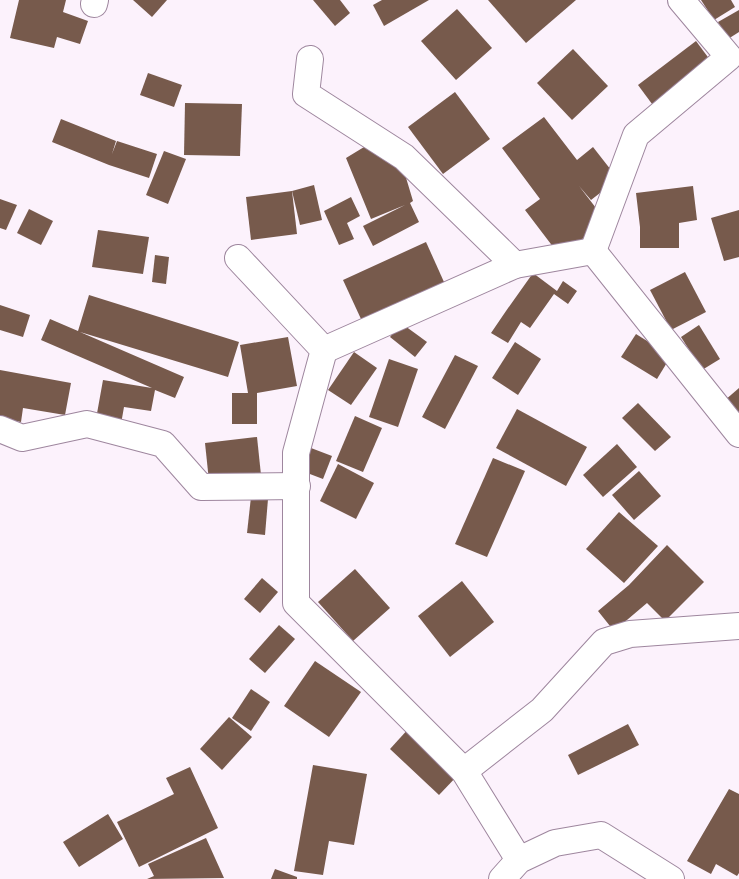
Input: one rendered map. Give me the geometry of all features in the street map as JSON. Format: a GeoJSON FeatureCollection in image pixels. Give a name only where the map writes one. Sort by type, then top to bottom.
{"type":"FeatureCollection","features":[{"type":"Feature","properties":{"kind":"street"},"geometry":{"type":"LineString","coordinates":[[593,251],[636,135],[729,57],[681,0]]}},
{"type":"Feature","properties":{"kind":"street"},"geometry":{"type":"LineString","coordinates":[[310,59],[306,93],[404,157],[515,265]]}},
{"type":"Feature","properties":{"kind":"street"},"geometry":{"type":"LineString","coordinates":[[324,350],[515,265],[593,251]]}},
{"type":"Feature","properties":{"kind":"street"},"geometry":{"type":"LineString","coordinates":[[593,251],[739,434]]}},
{"type":"Feature","properties":{"kind":"street"},"geometry":{"type":"LineString","coordinates":[[238,258],[324,350]]}},
{"type":"Feature","properties":{"kind":"street"},"geometry":{"type":"LineString","coordinates":[[324,350],[296,453],[296,603],[464,771],[510,870],[555,843],[601,835],[671,879]]}},
{"type":"Feature","properties":{"kind":"street"},"geometry":{"type":"LineString","coordinates":[[0,429],[22,438],[87,424],[163,444],[201,487],[297,486]]}},
{"type":"Feature","properties":{"kind":"street"},"geometry":{"type":"LineString","coordinates":[[464,771],[542,710],[604,642],[630,634],[739,626]]}},
{"type":"Feature","properties":{"kind":"building"},"geometry":{"type":"Polygon","coordinates":[[[19,0],[66,0],[63,12],[88,21],[80,44],[57,37],[54,48],[10,38],[19,0]]]}},
{"type":"Feature","properties":{"kind":"building"},"geometry":{"type":"Polygon","coordinates":[[[133,0],[167,0],[152,17],[133,0]]]}},
{"type":"Feature","properties":{"kind":"building"},"geometry":{"type":"Polygon","coordinates":[[[313,0],[340,0],[350,13],[335,26],[313,0]]]}},
{"type":"Feature","properties":{"kind":"building"},"geometry":{"type":"Polygon","coordinates":[[[382,0],[429,0],[384,26],[373,5],[382,0]]]}},
{"type":"Feature","properties":{"kind":"building"},"geometry":{"type":"Polygon","coordinates":[[[488,0],[576,0],[526,43],[488,0]]]}},
{"type":"Feature","properties":{"kind":"building"},"geometry":{"type":"Polygon","coordinates":[[[701,0],[731,0],[735,7],[714,20],[701,0]]]}},
{"type":"Feature","properties":{"kind":"building"},"geometry":{"type":"Polygon","coordinates":[[[457,9],[492,48],[456,80],[421,41],[457,9]]]}},
{"type":"Feature","properties":{"kind":"building"},"geometry":{"type":"Polygon","coordinates":[[[739,10],[739,32],[728,39],[718,22],[739,10]]]}},
{"type":"Feature","properties":{"kind":"building"},"geometry":{"type":"Polygon","coordinates":[[[696,41],[713,64],[655,108],[638,85],[696,41]]]}},
{"type":"Feature","properties":{"kind":"building"},"geometry":{"type":"Polygon","coordinates":[[[573,49],[608,86],[572,120],[537,83],[573,49]]]}},
{"type":"Feature","properties":{"kind":"building"},"geometry":{"type":"Polygon","coordinates":[[[148,73],[182,85],[174,107],[140,95],[148,73]]]}},
{"type":"Feature","properties":{"kind":"building"},"geometry":{"type":"Polygon","coordinates":[[[455,92],[490,139],[443,174],[408,127],[455,92]]]}},
{"type":"Feature","properties":{"kind":"building"},"geometry":{"type":"Polygon","coordinates":[[[185,103],[242,104],[240,156],[184,155],[185,103]]]}},
{"type":"Feature","properties":{"kind":"building"},"geometry":{"type":"Polygon","coordinates":[[[544,117],[577,160],[593,147],[618,179],[591,200],[579,186],[606,221],[560,256],[525,210],[540,199],[502,148],[544,117]]]}},
{"type":"Feature","properties":{"kind":"building"},"geometry":{"type":"Polygon","coordinates":[[[61,119],[116,141],[112,154],[117,141],[157,154],[149,178],[52,142],[61,119]]]}},
{"type":"Feature","properties":{"kind":"building"},"geometry":{"type":"Polygon","coordinates":[[[369,144],[401,161],[413,201],[410,203],[419,222],[373,246],[363,226],[405,205],[371,219],[346,158],[369,144]]]}},
{"type":"Feature","properties":{"kind":"building"},"geometry":{"type":"Polygon","coordinates":[[[164,151],[186,159],[168,204],[146,195],[164,151]]]}},
{"type":"Feature","properties":{"kind":"building"},"geometry":{"type":"Polygon","coordinates":[[[314,185],[322,220],[300,225],[292,191],[314,185]]]}},
{"type":"Feature","properties":{"kind":"building"},"geometry":{"type":"Polygon","coordinates":[[[693,186],[697,220],[679,223],[679,248],[640,248],[636,193],[693,186]]]}},
{"type":"Feature","properties":{"kind":"building"},"geometry":{"type":"Polygon","coordinates":[[[292,191],[297,234],[251,240],[246,197],[292,191]]]}},
{"type":"Feature","properties":{"kind":"building"},"geometry":{"type":"Polygon","coordinates":[[[351,197],[360,216],[347,223],[354,239],[339,245],[324,211],[351,197]]]}},
{"type":"Feature","properties":{"kind":"building"},"geometry":{"type":"Polygon","coordinates":[[[0,199],[17,205],[6,230],[0,228],[0,199]]]}},
{"type":"Feature","properties":{"kind":"building"},"geometry":{"type":"Polygon","coordinates":[[[29,209],[53,221],[41,245],[17,233],[29,209]]]}},
{"type":"Feature","properties":{"kind":"building"},"geometry":{"type":"Polygon","coordinates":[[[739,210],[739,257],[724,261],[711,218],[739,210]]]}},
{"type":"Feature","properties":{"kind":"building"},"geometry":{"type":"Polygon","coordinates":[[[98,230],[149,237],[143,274],[92,267],[98,230]]]}},
{"type":"Feature","properties":{"kind":"building"},"geometry":{"type":"Polygon","coordinates":[[[426,242],[444,282],[361,319],[343,280],[426,242]]]}},
{"type":"Feature","properties":{"kind":"building"},"geometry":{"type":"Polygon","coordinates":[[[155,255],[169,257],[166,284],[152,282],[155,255]]]}},
{"type":"Feature","properties":{"kind":"building"},"geometry":{"type":"Polygon","coordinates":[[[685,272],[706,312],[671,330],[650,290],[685,272]]]}},
{"type":"Feature","properties":{"kind":"building"},"geometry":{"type":"Polygon","coordinates":[[[533,273],[557,291],[563,281],[577,291],[568,304],[554,294],[530,328],[521,322],[508,343],[491,333],[533,273]]]}},
{"type":"Feature","properties":{"kind":"building"},"geometry":{"type":"Polygon","coordinates":[[[89,295],[239,342],[228,377],[80,332],[184,377],[175,398],[155,390],[151,411],[124,407],[121,424],[96,419],[103,380],[152,388],[41,340],[50,319],[78,331],[89,295]]]}},
{"type":"Feature","properties":{"kind":"building"},"geometry":{"type":"Polygon","coordinates":[[[0,305],[30,315],[23,337],[0,330],[0,305]]]}},
{"type":"Feature","properties":{"kind":"building"},"geometry":{"type":"Polygon","coordinates":[[[401,323],[427,342],[415,357],[390,337],[401,323]]]}},
{"type":"Feature","properties":{"kind":"building"},"geometry":{"type":"Polygon","coordinates":[[[699,325],[720,359],[702,370],[681,337],[699,325]]]}},
{"type":"Feature","properties":{"kind":"building"},"geometry":{"type":"Polygon","coordinates":[[[636,334],[671,356],[657,379],[621,357],[636,334]]]}},
{"type":"Feature","properties":{"kind":"building"},"geometry":{"type":"Polygon","coordinates":[[[288,337],[297,386],[257,393],[257,424],[232,424],[232,393],[248,393],[240,345],[288,337]]]}},
{"type":"Feature","properties":{"kind":"building"},"geometry":{"type":"Polygon","coordinates":[[[515,342],[541,359],[518,395],[492,378],[515,342]]]}},
{"type":"Feature","properties":{"kind":"building"},"geometry":{"type":"Polygon","coordinates":[[[354,352],[377,368],[351,405],[328,390],[354,352]]]}},
{"type":"Feature","properties":{"kind":"building"},"geometry":{"type":"Polygon","coordinates":[[[455,355],[478,366],[445,429],[422,417],[455,355]]]}},
{"type":"Feature","properties":{"kind":"building"},"geometry":{"type":"Polygon","coordinates":[[[389,359],[418,369],[398,427],[369,417],[389,359]]]}},
{"type":"Feature","properties":{"kind":"building"},"geometry":{"type":"Polygon","coordinates":[[[0,370],[71,383],[65,415],[23,408],[21,422],[0,418],[0,370]]]}},
{"type":"Feature","properties":{"kind":"building"},"geometry":{"type":"Polygon","coordinates":[[[739,388],[739,419],[724,401],[739,388]]]}},
{"type":"Feature","properties":{"kind":"building"},"geometry":{"type":"Polygon","coordinates":[[[638,403],[671,437],[655,451],[622,418],[638,403]]]}},
{"type":"Feature","properties":{"kind":"building"},"geometry":{"type":"Polygon","coordinates":[[[517,409],[587,447],[566,486],[496,448],[517,409]]]}},
{"type":"Feature","properties":{"kind":"building"},"geometry":{"type":"Polygon","coordinates":[[[355,416],[382,428],[363,472],[336,461],[355,416]]]}},
{"type":"Feature","properties":{"kind":"building"},"geometry":{"type":"Polygon","coordinates":[[[257,437],[261,475],[209,481],[205,443],[257,437]]]}},
{"type":"Feature","properties":{"kind":"building"},"geometry":{"type":"Polygon","coordinates":[[[617,444],[637,467],[603,497],[583,475],[617,444]]]}},
{"type":"Feature","properties":{"kind":"building"},"geometry":{"type":"Polygon","coordinates":[[[311,448],[332,456],[323,479],[302,471],[311,448]]]}},
{"type":"Feature","properties":{"kind":"building"},"geometry":{"type":"Polygon","coordinates":[[[493,458],[525,471],[487,557],[455,544],[493,458]]]}},
{"type":"Feature","properties":{"kind":"building"},"geometry":{"type":"Polygon","coordinates":[[[338,464],[374,483],[356,519],[320,501],[338,464]]]}},
{"type":"Feature","properties":{"kind":"building"},"geometry":{"type":"Polygon","coordinates":[[[639,471],[661,496],[634,520],[612,495],[639,471]]]}},
{"type":"Feature","properties":{"kind":"building"},"geometry":{"type":"Polygon","coordinates":[[[251,497],[268,499],[265,535],[247,533],[251,497]]]}},
{"type":"Feature","properties":{"kind":"building"},"geometry":{"type":"Polygon","coordinates":[[[619,512],[658,546],[624,583],[586,549],[619,512]]]}},
{"type":"Feature","properties":{"kind":"building"},"geometry":{"type":"Polygon","coordinates":[[[667,545],[704,582],[665,621],[647,603],[614,631],[598,611],[629,585],[667,545]]]}},
{"type":"Feature","properties":{"kind":"building"},"geometry":{"type":"Polygon","coordinates":[[[355,569],[390,608],[353,641],[318,602],[355,569]]]}},
{"type":"Feature","properties":{"kind":"building"},"geometry":{"type":"Polygon","coordinates":[[[262,578],[278,592],[260,613],[244,599],[262,578]]]}},
{"type":"Feature","properties":{"kind":"building"},"geometry":{"type":"Polygon","coordinates":[[[462,581],[494,622],[450,657],[418,616],[462,581]]]}},
{"type":"Feature","properties":{"kind":"building"},"geometry":{"type":"Polygon","coordinates":[[[279,625],[295,639],[265,673],[249,659],[279,625]]]}},
{"type":"Feature","properties":{"kind":"building"},"geometry":{"type":"Polygon","coordinates":[[[315,661],[361,692],[329,737],[284,706],[315,661]]]}},
{"type":"Feature","properties":{"kind":"building"},"geometry":{"type":"Polygon","coordinates":[[[251,689],[270,702],[251,731],[232,718],[251,689]]]}},
{"type":"Feature","properties":{"kind":"building"},"geometry":{"type":"Polygon","coordinates":[[[229,717],[252,737],[222,770],[200,749],[229,717]]]}},
{"type":"Feature","properties":{"kind":"building"},"geometry":{"type":"Polygon","coordinates":[[[628,724],[639,745],[578,775],[568,755],[628,724]]]}},
{"type":"Feature","properties":{"kind":"building"},"geometry":{"type":"Polygon","coordinates":[[[410,727],[459,774],[439,795],[390,749],[410,727]]]}},
{"type":"Feature","properties":{"kind":"building"},"geometry":{"type":"Polygon","coordinates":[[[313,765],[367,774],[354,845],[329,841],[323,875],[294,871],[313,765]]]}},
{"type":"Feature","properties":{"kind":"building"},"geometry":{"type":"Polygon","coordinates":[[[190,767],[218,828],[139,867],[117,822],[174,794],[166,778],[190,767]]]}},
{"type":"Feature","properties":{"kind":"building"},"geometry":{"type":"Polygon","coordinates":[[[729,789],[739,794],[739,873],[737,876],[716,864],[711,874],[687,861],[729,789]]]}},
{"type":"Feature","properties":{"kind":"building"},"geometry":{"type":"Polygon","coordinates":[[[108,814],[123,839],[79,867],[63,842],[108,814]]]}},
{"type":"Feature","properties":{"kind":"building"},"geometry":{"type":"Polygon","coordinates":[[[206,838],[224,878],[147,879],[154,876],[148,864],[206,838]]]}},
{"type":"Feature","properties":{"kind":"building"},"geometry":{"type":"Polygon","coordinates":[[[275,869],[297,877],[297,879],[271,879],[275,869]]]}}]}
